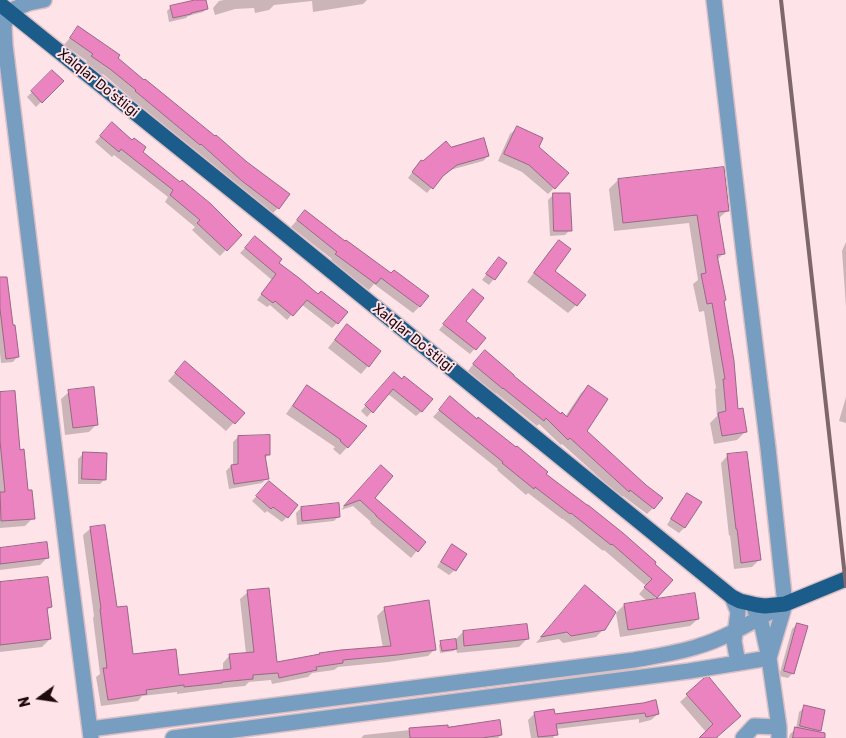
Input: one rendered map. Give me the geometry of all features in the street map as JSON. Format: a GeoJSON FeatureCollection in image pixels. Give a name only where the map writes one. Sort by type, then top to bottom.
{"type":"FeatureCollection","features":[{"type":"Feature","properties":{"kind":"main road","name":"Xalqlar Do’stligi"},"geometry":{"type":"LineString","coordinates":[[4,7],[732,597],[740,601],[766,606],[785,604],[846,579]]}},
{"type":"Feature","properties":{"kind":"street"},"geometry":{"type":"LineString","coordinates":[[44,0],[4,7],[5,45],[90,734],[634,660],[677,652],[700,646],[719,638],[785,604]]}},
{"type":"Feature","properties":{"kind":"street"},"geometry":{"type":"LineString","coordinates":[[714,0],[785,604],[769,658]]}},
{"type":"Feature","properties":{"kind":"street"},"geometry":{"type":"LineString","coordinates":[[732,597],[738,612],[734,642],[738,663]]}},
{"type":"Feature","properties":{"kind":"street"},"geometry":{"type":"LineString","coordinates":[[743,738],[754,726],[779,733],[769,658],[760,617],[748,603]]}},
{"type":"Feature","properties":{"kind":"street"},"geometry":{"type":"LineString","coordinates":[[173,738],[690,671],[769,658]]}},
{"type":"Feature","properties":{"kind":"building"},"geometry":{"type":"Polygon","coordinates":[[[195,0],[206,0],[208,9],[173,18],[170,6],[195,0]]]}},
{"type":"Feature","properties":{"kind":"building"},"geometry":{"type":"Polygon","coordinates":[[[78,26],[120,55],[118,58],[144,80],[290,194],[279,209],[242,181],[136,90],[91,56],[93,54],[70,38],[78,26]]]}},
{"type":"Feature","properties":{"kind":"building"},"geometry":{"type":"Polygon","coordinates":[[[52,70],[64,81],[42,103],[31,91],[52,70]]]}},
{"type":"Feature","properties":{"kind":"building"},"geometry":{"type":"Polygon","coordinates":[[[112,122],[132,140],[134,138],[146,147],[143,152],[211,204],[242,235],[227,251],[197,223],[200,220],[170,195],[173,190],[121,149],[119,152],[100,136],[112,122]]]}},
{"type":"Feature","properties":{"kind":"building"},"geometry":{"type":"Polygon","coordinates":[[[517,126],[543,138],[539,147],[569,173],[555,189],[529,165],[504,154],[517,126]]]}},
{"type":"Feature","properties":{"kind":"building"},"geometry":{"type":"Polygon","coordinates":[[[484,138],[489,156],[457,165],[443,176],[433,189],[412,172],[421,160],[423,161],[446,141],[451,147],[484,138]]]}},
{"type":"Feature","properties":{"kind":"building"},"geometry":{"type":"Polygon","coordinates":[[[724,167],[729,211],[718,212],[725,254],[717,255],[726,300],[724,301],[734,361],[738,409],[743,408],[747,432],[722,436],[718,413],[726,411],[723,379],[725,379],[712,303],[707,304],[701,274],[706,273],[697,215],[623,223],[618,179],[724,167]]]}},
{"type":"Feature","properties":{"kind":"building"},"geometry":{"type":"Polygon","coordinates":[[[553,193],[570,193],[572,231],[554,231],[553,193]]]}},
{"type":"Feature","properties":{"kind":"building"},"geometry":{"type":"Polygon","coordinates":[[[305,210],[391,273],[394,270],[429,296],[420,307],[381,278],[376,284],[335,254],[337,252],[297,220],[305,210]]]}},
{"type":"Feature","properties":{"kind":"building"},"geometry":{"type":"Polygon","coordinates":[[[255,236],[282,259],[279,263],[318,294],[321,291],[348,312],[338,324],[307,300],[293,316],[275,301],[273,303],[261,294],[276,274],[245,248],[255,236]]]}},
{"type":"Feature","properties":{"kind":"building"},"geometry":{"type":"Polygon","coordinates":[[[559,240],[571,249],[555,271],[586,295],[577,306],[534,273],[559,240]]]}},
{"type":"Feature","properties":{"kind":"building"},"geometry":{"type":"Polygon","coordinates":[[[499,257],[507,263],[495,280],[486,274],[499,257]]]}},
{"type":"Feature","properties":{"kind":"building"},"geometry":{"type":"Polygon","coordinates":[[[0,277],[7,277],[19,357],[6,359],[0,309],[0,277]]]}},
{"type":"Feature","properties":{"kind":"building"},"geometry":{"type":"Polygon","coordinates":[[[473,289],[484,298],[466,321],[486,338],[476,350],[443,324],[473,289]]]}},
{"type":"Feature","properties":{"kind":"building"},"geometry":{"type":"Polygon","coordinates":[[[347,324],[381,351],[369,367],[335,340],[347,324]]]}},
{"type":"Feature","properties":{"kind":"building"},"geometry":{"type":"Polygon","coordinates":[[[485,350],[514,376],[567,417],[588,385],[608,399],[587,431],[663,498],[654,509],[630,490],[629,492],[570,438],[568,440],[546,418],[544,421],[473,364],[485,350]]]}},
{"type":"Feature","properties":{"kind":"building"},"geometry":{"type":"Polygon","coordinates":[[[185,361],[245,413],[235,424],[175,373],[185,361]]]}},
{"type":"Feature","properties":{"kind":"building"},"geometry":{"type":"Polygon","coordinates":[[[394,372],[402,379],[404,376],[433,399],[422,412],[393,389],[373,413],[365,405],[394,372]]]}},
{"type":"Feature","properties":{"kind":"building"},"geometry":{"type":"Polygon","coordinates":[[[307,385],[367,426],[348,448],[341,440],[293,406],[307,385]]]}},
{"type":"Feature","properties":{"kind":"building"},"geometry":{"type":"Polygon","coordinates":[[[94,387],[98,425],[73,428],[68,390],[94,387]]]}},
{"type":"Feature","properties":{"kind":"building"},"geometry":{"type":"Polygon","coordinates":[[[15,391],[20,450],[24,449],[28,490],[32,490],[35,519],[1,521],[0,492],[5,492],[0,441],[0,392],[15,391]]]}},
{"type":"Feature","properties":{"kind":"building"},"geometry":{"type":"Polygon","coordinates":[[[450,396],[477,419],[478,417],[517,446],[548,472],[546,474],[623,533],[656,562],[655,564],[673,580],[657,598],[644,587],[652,579],[612,544],[535,487],[534,489],[439,410],[450,396]]]}},
{"type":"Feature","properties":{"kind":"building"},"geometry":{"type":"Polygon","coordinates":[[[270,435],[270,455],[265,455],[269,479],[234,484],[231,465],[238,464],[238,436],[270,435]]]}},
{"type":"Feature","properties":{"kind":"building"},"geometry":{"type":"Polygon","coordinates":[[[83,452],[107,453],[106,480],[82,479],[83,452]]]}},
{"type":"Feature","properties":{"kind":"building"},"geometry":{"type":"Polygon","coordinates":[[[747,452],[761,560],[741,563],[727,454],[747,452]]]}},
{"type":"Feature","properties":{"kind":"building"},"geometry":{"type":"Polygon","coordinates":[[[381,465],[393,476],[375,498],[426,542],[418,552],[360,500],[344,506],[381,465]]]}},
{"type":"Feature","properties":{"kind":"building"},"geometry":{"type":"Polygon","coordinates":[[[269,481],[298,505],[288,518],[273,507],[271,509],[256,496],[269,481]]]}},
{"type":"Feature","properties":{"kind":"building"},"geometry":{"type":"Polygon","coordinates":[[[687,493],[702,502],[685,528],[671,519],[687,493]]]}},
{"type":"Feature","properties":{"kind":"building"},"geometry":{"type":"Polygon","coordinates":[[[339,503],[340,517],[302,521],[301,507],[339,503]]]}},
{"type":"Feature","properties":{"kind":"building"},"geometry":{"type":"Polygon","coordinates":[[[105,525],[117,607],[127,606],[133,654],[176,649],[179,675],[231,669],[229,654],[254,652],[247,590],[269,588],[277,662],[319,653],[391,646],[384,607],[429,600],[436,650],[343,660],[343,663],[316,667],[317,670],[279,678],[278,673],[253,675],[253,679],[146,690],[147,694],[108,700],[103,668],[107,668],[101,609],[90,527],[105,525]]]}},
{"type":"Feature","properties":{"kind":"building"},"geometry":{"type":"Polygon","coordinates":[[[47,542],[49,558],[0,564],[0,548],[47,542]]]}},
{"type":"Feature","properties":{"kind":"building"},"geometry":{"type":"Polygon","coordinates":[[[452,544],[467,554],[456,571],[441,562],[452,544]]]}},
{"type":"Feature","properties":{"kind":"building"},"geometry":{"type":"Polygon","coordinates":[[[48,577],[52,607],[47,608],[51,639],[0,645],[0,582],[48,577]]]}},
{"type":"Feature","properties":{"kind":"building"},"geometry":{"type":"Polygon","coordinates":[[[585,585],[616,612],[605,630],[571,636],[567,632],[541,637],[585,585]]]}},
{"type":"Feature","properties":{"kind":"building"},"geometry":{"type":"Polygon","coordinates":[[[695,593],[699,619],[628,630],[624,604],[695,593]]]}},
{"type":"Feature","properties":{"kind":"building"},"geometry":{"type":"Polygon","coordinates":[[[797,623],[808,626],[794,674],[784,671],[797,623]]]}},
{"type":"Feature","properties":{"kind":"building"},"geometry":{"type":"Polygon","coordinates":[[[527,624],[529,639],[464,646],[463,631],[527,624]]]}},
{"type":"Feature","properties":{"kind":"building"},"geometry":{"type":"Polygon","coordinates":[[[456,639],[457,649],[442,651],[440,641],[456,639]]]}},
{"type":"Feature","properties":{"kind":"building"},"geometry":{"type":"Polygon","coordinates":[[[709,677],[741,716],[716,738],[699,738],[713,724],[686,694],[704,678],[709,677]]]}},
{"type":"Feature","properties":{"kind":"building"},"geometry":{"type":"Polygon","coordinates":[[[656,700],[659,714],[646,717],[645,713],[556,724],[558,735],[538,737],[534,712],[554,709],[555,714],[656,700]]]}},
{"type":"Feature","properties":{"kind":"building"},"geometry":{"type":"Polygon","coordinates":[[[804,705],[825,710],[821,731],[800,726],[804,705]]]}},
{"type":"Feature","properties":{"kind":"building"},"geometry":{"type":"Polygon","coordinates":[[[500,720],[502,735],[482,738],[410,738],[409,728],[448,725],[448,727],[500,720]]]}},
{"type":"Feature","properties":{"kind":"building"},"geometry":{"type":"Polygon","coordinates":[[[795,727],[825,733],[825,738],[793,738],[795,727]]]}},
{"type":"Feature","properties":{"kind":"railway"},"geometry":{"type":"LineString","coordinates":[[781,0],[846,586]]}}]}
